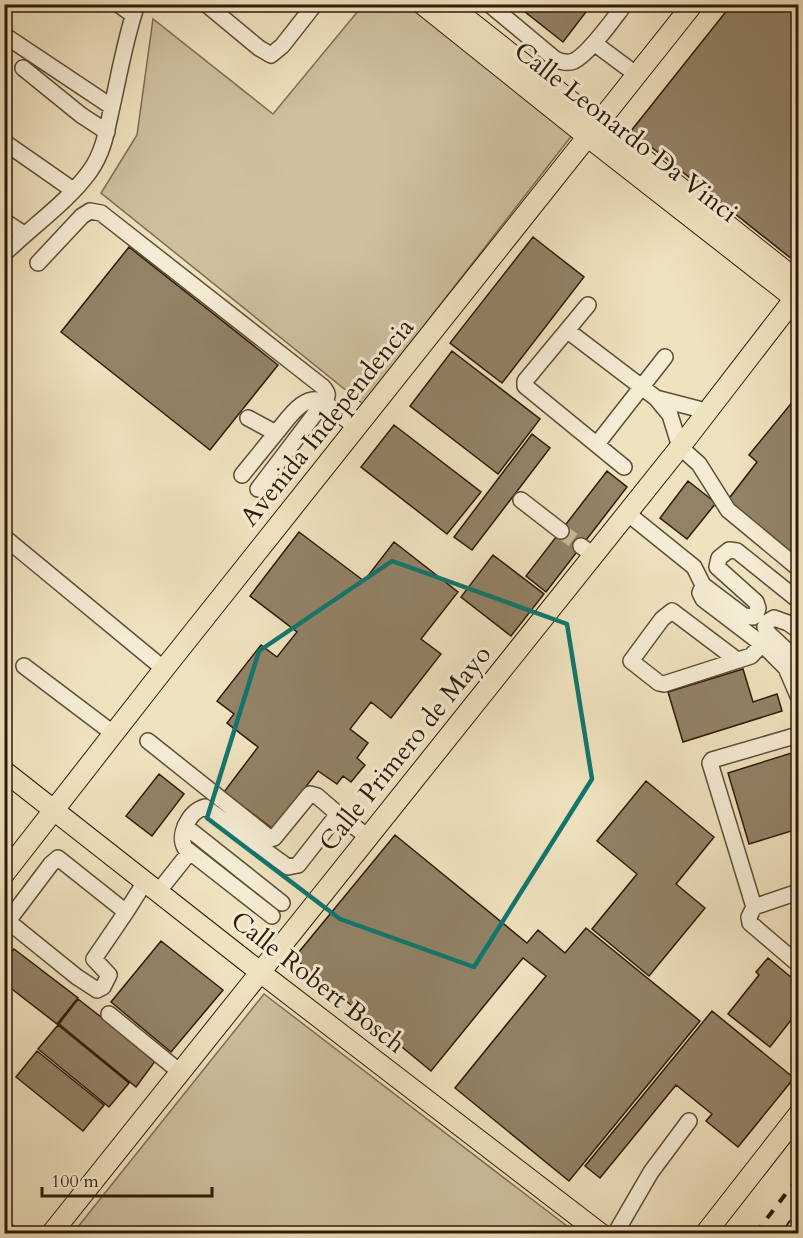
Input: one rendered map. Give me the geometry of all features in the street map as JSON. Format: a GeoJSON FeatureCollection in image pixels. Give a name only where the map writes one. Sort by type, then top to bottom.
{"type":"FeatureCollection","features":[{"type":"Feature","properties":{"kind":"main road","name":"Calle Leonardo Da Vinci"},"geometry":{"type":"LineString","coordinates":[[422,4],[593,130],[798,294]]}},
{"type":"Feature","properties":{"kind":"main road","name":"Calle Leonardo Da Vinci"},"geometry":{"type":"LineString","coordinates":[[448,4],[593,130]]}},
{"type":"Feature","properties":{"kind":"main road","name":"Avenida Independencia"},"geometry":{"type":"LineString","coordinates":[[4,874],[164,669],[693,4]]}},
{"type":"Feature","properties":{"kind":"main road","name":"Calle Primero de Mayo"},"geometry":{"type":"LineString","coordinates":[[51,1233],[368,837],[587,550],[627,513],[798,294]]}},
{"type":"Feature","properties":{"kind":"main road","name":"Calle Robert Bosch"},"geometry":{"type":"LineString","coordinates":[[4,771],[260,972],[602,1233]]}},
{"type":"Feature","properties":{"kind":"main road"},"geometry":{"type":"LineString","coordinates":[[705,1233],[798,1115]]}},
{"type":"Feature","properties":{"kind":"street"},"geometry":{"type":"LineString","coordinates":[[4,254],[73,190],[90,171],[103,146],[135,10],[118,4]]}},
{"type":"Feature","properties":{"kind":"street"},"geometry":{"type":"LineString","coordinates":[[206,4],[259,48],[271,55],[282,46],[315,4]]}},
{"type":"Feature","properties":{"kind":"street"},"geometry":{"type":"LineString","coordinates":[[489,4],[561,62],[576,60],[594,43],[625,4]]}},
{"type":"Feature","properties":{"kind":"street"},"geometry":{"type":"LineString","coordinates":[[4,35],[112,107]]}},
{"type":"Feature","properties":{"kind":"street"},"geometry":{"type":"LineString","coordinates":[[594,43],[636,75]]}},
{"type":"Feature","properties":{"kind":"street"},"geometry":{"type":"LineString","coordinates":[[23,68],[81,115],[108,132]]}},
{"type":"Feature","properties":{"kind":"street"},"geometry":{"type":"LineString","coordinates":[[46,86],[59,84],[80,86]]}},
{"type":"Feature","properties":{"kind":"street"},"geometry":{"type":"LineString","coordinates":[[4,142],[73,190]]}},
{"type":"Feature","properties":{"kind":"street"},"geometry":{"type":"LineString","coordinates":[[38,262],[82,216],[90,211],[100,213],[323,387],[328,397],[258,489]]}},
{"type":"Feature","properties":{"kind":"street"},"geometry":{"type":"LineString","coordinates":[[4,220],[24,234]]}},
{"type":"Feature","properties":{"kind":"street"},"geometry":{"type":"LineString","coordinates":[[588,305],[525,381],[525,386],[624,467]]}},
{"type":"Feature","properties":{"kind":"street"},"geometry":{"type":"LineString","coordinates":[[568,331],[656,398],[670,415],[680,447],[699,464],[728,510],[798,568]]}},
{"type":"Feature","properties":{"kind":"street"},"geometry":{"type":"LineString","coordinates":[[597,444],[665,357]]}},
{"type":"Feature","properties":{"kind":"street"},"geometry":{"type":"LineString","coordinates":[[656,398],[706,411]]}},
{"type":"Feature","properties":{"kind":"street"},"geometry":{"type":"LineString","coordinates":[[242,475],[271,438],[304,402],[314,399],[324,402],[357,428]]}},
{"type":"Feature","properties":{"kind":"street"},"geometry":{"type":"LineString","coordinates":[[249,418],[271,438],[282,457]]}},
{"type":"Feature","properties":{"kind":"street"},"geometry":{"type":"LineString","coordinates":[[521,500],[561,531]]}},
{"type":"Feature","properties":{"kind":"street"},"geometry":{"type":"LineString","coordinates":[[627,513],[686,558],[694,567],[703,585],[744,616],[753,617],[758,608],[756,602],[717,567],[717,562],[724,552],[737,551],[798,600]]}},
{"type":"Feature","properties":{"kind":"street"},"geometry":{"type":"LineString","coordinates":[[4,537],[164,669]]}},
{"type":"Feature","properties":{"kind":"street"},"geometry":{"type":"LineString","coordinates":[[703,585],[700,593],[703,599],[778,659],[796,667]]}},
{"type":"Feature","properties":{"kind":"street"},"geometry":{"type":"LineString","coordinates":[[736,660],[672,611],[662,619],[631,661],[659,683],[664,684],[736,660],[754,654],[762,644]]}},
{"type":"Feature","properties":{"kind":"street"},"geometry":{"type":"LineString","coordinates":[[798,630],[774,618],[765,627],[796,667],[798,696]]}},
{"type":"Feature","properties":{"kind":"street"},"geometry":{"type":"LineString","coordinates":[[24,666],[114,734]]}},
{"type":"Feature","properties":{"kind":"street"},"geometry":{"type":"LineString","coordinates":[[798,735],[712,760],[710,763],[754,907],[749,917],[750,923],[798,964]]}},
{"type":"Feature","properties":{"kind":"street"},"geometry":{"type":"LineString","coordinates":[[148,741],[271,839],[310,794],[317,796],[368,837]]}},
{"type":"Feature","properties":{"kind":"street"},"geometry":{"type":"LineString","coordinates":[[272,916],[189,853],[181,843],[185,826],[199,809],[205,807],[284,864],[295,867],[339,814]]}},
{"type":"Feature","properties":{"kind":"street"},"geometry":{"type":"LineString","coordinates":[[185,826],[282,903]]}},
{"type":"Feature","properties":{"kind":"street"},"geometry":{"type":"LineString","coordinates":[[126,912],[58,858],[6,920],[77,977],[97,990],[102,987],[109,975],[94,959],[126,912],[189,853]]}},
{"type":"Feature","properties":{"kind":"street"},"geometry":{"type":"LineString","coordinates":[[754,907],[798,892]]}},
{"type":"Feature","properties":{"kind":"street"},"geometry":{"type":"LineString","coordinates":[[109,1014],[180,1072]]}},
{"type":"Feature","properties":{"kind":"street"},"geometry":{"type":"LineString","coordinates":[[615,1233],[651,1172],[690,1121]]}},
{"type":"Feature","properties":{"kind":"street"},"geometry":{"type":"LineString","coordinates":[[4,1229],[10,1233]]}},
{"type":"Feature","properties":{"kind":"highlighted area"},"geometry":{"type":"Polygon","coordinates":[[[392,561],[567,624],[592,779],[474,967],[340,919],[207,818],[259,651],[392,561]]]}},
{"type":"Feature","properties":{"kind":"shaded area"},"geometry":{"type":"Polygon","coordinates":[[[363,5],[421,5],[576,130],[363,404],[101,193],[137,135],[153,19],[273,114],[363,5]]]}},
{"type":"Feature","properties":{"kind":"shaded area"},"geometry":{"type":"Polygon","coordinates":[[[264,994],[576,1233],[73,1233],[264,994]]]}},
{"type":"Feature","properties":{"kind":"building"},"geometry":{"type":"Polygon","coordinates":[[[515,4],[592,4],[563,42],[515,4]]]}},
{"type":"Feature","properties":{"kind":"building"},"geometry":{"type":"Polygon","coordinates":[[[732,4],[798,4],[798,264],[631,131],[732,4]]]}},
{"type":"Feature","properties":{"kind":"building"},"geometry":{"type":"Polygon","coordinates":[[[533,237],[584,277],[502,383],[450,343],[533,237]]]}},
{"type":"Feature","properties":{"kind":"building"},"geometry":{"type":"Polygon","coordinates":[[[129,247],[278,365],[210,450],[61,332],[129,247]]]}},
{"type":"Feature","properties":{"kind":"building"},"geometry":{"type":"Polygon","coordinates":[[[452,351],[540,419],[498,474],[410,406],[452,351]]]}},
{"type":"Feature","properties":{"kind":"building"},"geometry":{"type":"Polygon","coordinates":[[[798,395],[798,558],[727,501],[757,462],[749,455],[798,395]]]}},
{"type":"Feature","properties":{"kind":"building"},"geometry":{"type":"Polygon","coordinates":[[[394,425],[481,492],[447,534],[361,467],[394,425]]]}},
{"type":"Feature","properties":{"kind":"building"},"geometry":{"type":"Polygon","coordinates":[[[532,434],[550,448],[472,550],[454,537],[532,434]]]}},
{"type":"Feature","properties":{"kind":"building"},"geometry":{"type":"Polygon","coordinates":[[[607,471],[627,487],[546,592],[526,576],[607,471]]]}},
{"type":"Feature","properties":{"kind":"building"},"geometry":{"type":"Polygon","coordinates":[[[688,481],[716,503],[687,539],[660,518],[688,481]]]}},
{"type":"Feature","properties":{"kind":"building"},"geometry":{"type":"Polygon","coordinates":[[[299,532],[364,581],[394,542],[458,592],[421,639],[441,654],[391,718],[371,702],[350,729],[368,743],[357,758],[365,765],[351,782],[343,776],[337,784],[318,771],[273,829],[224,792],[258,747],[227,723],[234,714],[217,701],[261,645],[277,657],[297,632],[250,596],[299,532]]]}},
{"type":"Feature","properties":{"kind":"building"},"geometry":{"type":"Polygon","coordinates":[[[493,555],[544,594],[511,636],[461,597],[493,555]]]}},
{"type":"Feature","properties":{"kind":"building"},"geometry":{"type":"Polygon","coordinates":[[[743,669],[753,702],[777,694],[782,711],[683,742],[668,692],[743,669]]]}},
{"type":"Feature","properties":{"kind":"building"},"geometry":{"type":"Polygon","coordinates":[[[798,751],[798,829],[749,844],[728,773],[798,751]]]}},
{"type":"Feature","properties":{"kind":"building"},"geometry":{"type":"Polygon","coordinates":[[[159,774],[184,794],[152,836],[126,816],[159,774]]]}},
{"type":"Feature","properties":{"kind":"building"},"geometry":{"type":"Polygon","coordinates":[[[646,781],[714,837],[676,884],[705,908],[649,976],[592,929],[637,874],[597,841],[646,781]]]}},
{"type":"Feature","properties":{"kind":"building"},"geometry":{"type":"Polygon","coordinates":[[[395,835],[527,943],[538,930],[565,953],[586,928],[700,1021],[569,1181],[455,1088],[546,976],[523,958],[431,1071],[294,958],[395,835]]]}},
{"type":"Feature","properties":{"kind":"building"},"geometry":{"type":"Polygon","coordinates":[[[161,941],[223,990],[171,1052],[111,1002],[161,941]]]}},
{"type":"Feature","properties":{"kind":"building"},"geometry":{"type":"Polygon","coordinates":[[[14,949],[78,998],[57,1024],[4,983],[4,961],[14,949]]]}},
{"type":"Feature","properties":{"kind":"building"},"geometry":{"type":"Polygon","coordinates":[[[768,958],[798,983],[798,1011],[770,1047],[728,1014],[759,975],[756,972],[768,958]]]}},
{"type":"Feature","properties":{"kind":"building"},"geometry":{"type":"Polygon","coordinates":[[[78,999],[156,1060],[136,1087],[59,1024],[78,999]]]}},
{"type":"Feature","properties":{"kind":"building"},"geometry":{"type":"Polygon","coordinates":[[[712,1011],[794,1078],[738,1147],[706,1121],[712,1114],[676,1085],[600,1178],[585,1166],[712,1011]]]}},
{"type":"Feature","properties":{"kind":"building"},"geometry":{"type":"Polygon","coordinates":[[[58,1025],[129,1083],[109,1107],[38,1049],[58,1025]]]}},
{"type":"Feature","properties":{"kind":"building"},"geometry":{"type":"Polygon","coordinates":[[[37,1051],[104,1105],[83,1131],[16,1077],[37,1051]]]}},
{"type":"Feature","properties":{"kind":"tunnel"},"geometry":{"type":"LineString","coordinates":[[561,531],[581,546]]}},
{"type":"Feature","properties":{"kind":"railway"},"geometry":{"type":"LineString","coordinates":[[755,1234],[798,1178]]}}]}
